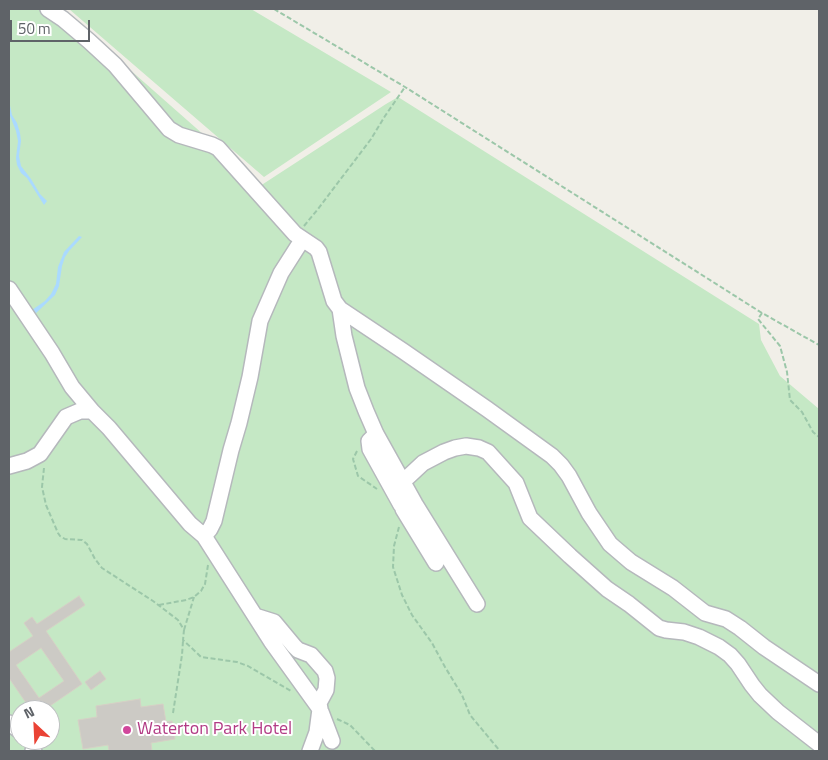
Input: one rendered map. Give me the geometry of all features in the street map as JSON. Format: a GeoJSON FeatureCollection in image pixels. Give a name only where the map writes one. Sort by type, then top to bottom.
{"type":"FeatureCollection","features":[{"type":"Feature","properties":{"kind":"lane"},"geometry":{"type":"LineString","coordinates":[[48,9],[63,19],[115,65],[169,129],[178,135],[218,148],[295,234],[311,244],[319,252],[334,301],[340,309],[487,409],[552,456],[569,476],[589,514],[602,532],[615,548],[631,562],[673,588],[704,614],[726,619],[740,628],[764,647],[819,684]]}},
{"type":"Feature","properties":{"kind":"lane"},"geometry":{"type":"LineString","coordinates":[[204,536],[214,521],[250,377],[260,322],[282,273],[301,239]]}},
{"type":"Feature","properties":{"kind":"lane"},"geometry":{"type":"LineString","coordinates":[[9,289],[52,353],[72,387],[190,524],[204,536],[271,641],[320,709],[317,732],[310,751]]}},
{"type":"Feature","properties":{"kind":"lane"},"geometry":{"type":"LineString","coordinates":[[340,309],[344,336],[357,388],[376,434],[415,504],[477,604]]}},
{"type":"Feature","properties":{"kind":"lane"},"geometry":{"type":"LineString","coordinates":[[9,466],[27,461],[40,454],[66,417],[80,411],[92,411]]}},
{"type":"Feature","properties":{"kind":"lane"},"geometry":{"type":"LineString","coordinates":[[376,434],[369,441],[370,449],[436,563]]}},
{"type":"Feature","properties":{"kind":"lane"},"geometry":{"type":"LineString","coordinates":[[401,479],[408,477],[423,463],[455,448],[466,446],[488,452],[516,483],[530,518],[607,589],[659,628],[684,632],[719,647],[734,659],[760,695],[778,712],[819,744]]}},
{"type":"Feature","properties":{"kind":"lane"},"geometry":{"type":"LineString","coordinates":[[255,616],[274,622],[298,650],[311,655],[325,671],[327,678],[326,690],[319,703],[332,741]]}},
{"type":"Feature","properties":{"kind":"path"},"geometry":{"type":"LineString","coordinates":[[274,9],[405,88],[762,313],[819,345]]}},
{"type":"Feature","properties":{"kind":"path"},"geometry":{"type":"LineString","coordinates":[[301,239],[304,224],[318,209],[371,139],[405,88]]}},
{"type":"Feature","properties":{"kind":"path"},"geometry":{"type":"LineString","coordinates":[[762,313],[758,319],[780,346],[787,372],[790,400],[802,412],[813,432],[819,437]]}},
{"type":"Feature","properties":{"kind":"path"},"geometry":{"type":"LineString","coordinates":[[357,452],[353,459],[358,476],[377,489]]}},
{"type":"Feature","properties":{"kind":"path"},"geometry":{"type":"LineString","coordinates":[[40,454],[44,462],[42,487],[46,505],[60,536],[65,539],[82,540],[87,544],[102,568],[159,605],[178,620],[184,630]]}},
{"type":"Feature","properties":{"kind":"path"},"geometry":{"type":"LineString","coordinates":[[402,507],[402,517],[393,555],[393,567],[402,595],[412,615],[432,642],[462,695],[470,715],[500,751]]}},
{"type":"Feature","properties":{"kind":"path"},"geometry":{"type":"LineString","coordinates":[[159,605],[194,597],[205,584],[208,565]]}},
{"type":"Feature","properties":{"kind":"path"},"geometry":{"type":"LineString","coordinates":[[173,713],[184,630],[194,597]]}},
{"type":"Feature","properties":{"kind":"path"},"geometry":{"type":"LineString","coordinates":[[183,640],[201,656],[237,662],[248,666],[294,693]]}},
{"type":"Feature","properties":{"kind":"path"},"geometry":{"type":"LineString","coordinates":[[320,709],[322,712],[350,725],[375,751]]}},
{"type":"Feature","properties":{"kind":"green space"},"geometry":{"type":"Polygon","coordinates":[[[9,9],[61,9],[260,186],[398,97],[759,324],[761,340],[780,376],[819,409],[819,751],[9,751],[9,9]]]}},
{"type":"Feature","properties":{"kind":"green space"},"geometry":{"type":"Polygon","coordinates":[[[69,9],[251,9],[391,92],[264,177],[69,9]]]}},
{"type":"Feature","properties":{"kind":"water"},"geometry":{"type":"Polygon","coordinates":[[[9,101],[12,115],[20,133],[19,156],[21,166],[47,201],[44,205],[17,165],[18,141],[9,113],[9,101]]]}},
{"type":"Feature","properties":{"kind":"water"},"geometry":{"type":"Polygon","coordinates":[[[79,236],[82,237],[65,257],[59,286],[55,295],[35,314],[32,310],[45,301],[56,284],[58,267],[64,252],[79,236]]]}},
{"type":"Feature","properties":{"kind":"building"},"geometry":{"type":"Polygon","coordinates":[[[79,596],[85,605],[46,631],[82,684],[59,700],[24,700],[9,678],[9,652],[33,636],[24,623],[32,617],[37,624],[79,596]],[[41,648],[16,665],[39,698],[64,681],[41,648]]]}},
{"type":"Feature","properties":{"kind":"building"},"geometry":{"type":"Polygon","coordinates":[[[100,671],[106,679],[91,690],[85,682],[100,671]]]}},
{"type":"Feature","properties":{"kind":"building","name":"Waterton Park Hotel"},"geometry":{"type":"Polygon","coordinates":[[[140,699],[141,707],[163,704],[166,722],[172,721],[175,739],[151,743],[152,751],[109,751],[108,745],[83,749],[78,720],[97,717],[96,706],[140,699]]]}},
{"type":"Feature","properties":{"kind":"place","name":"Waterton Park Hotel"},"geometry":{"type":"Point","coordinates":[127,730]}}]}
